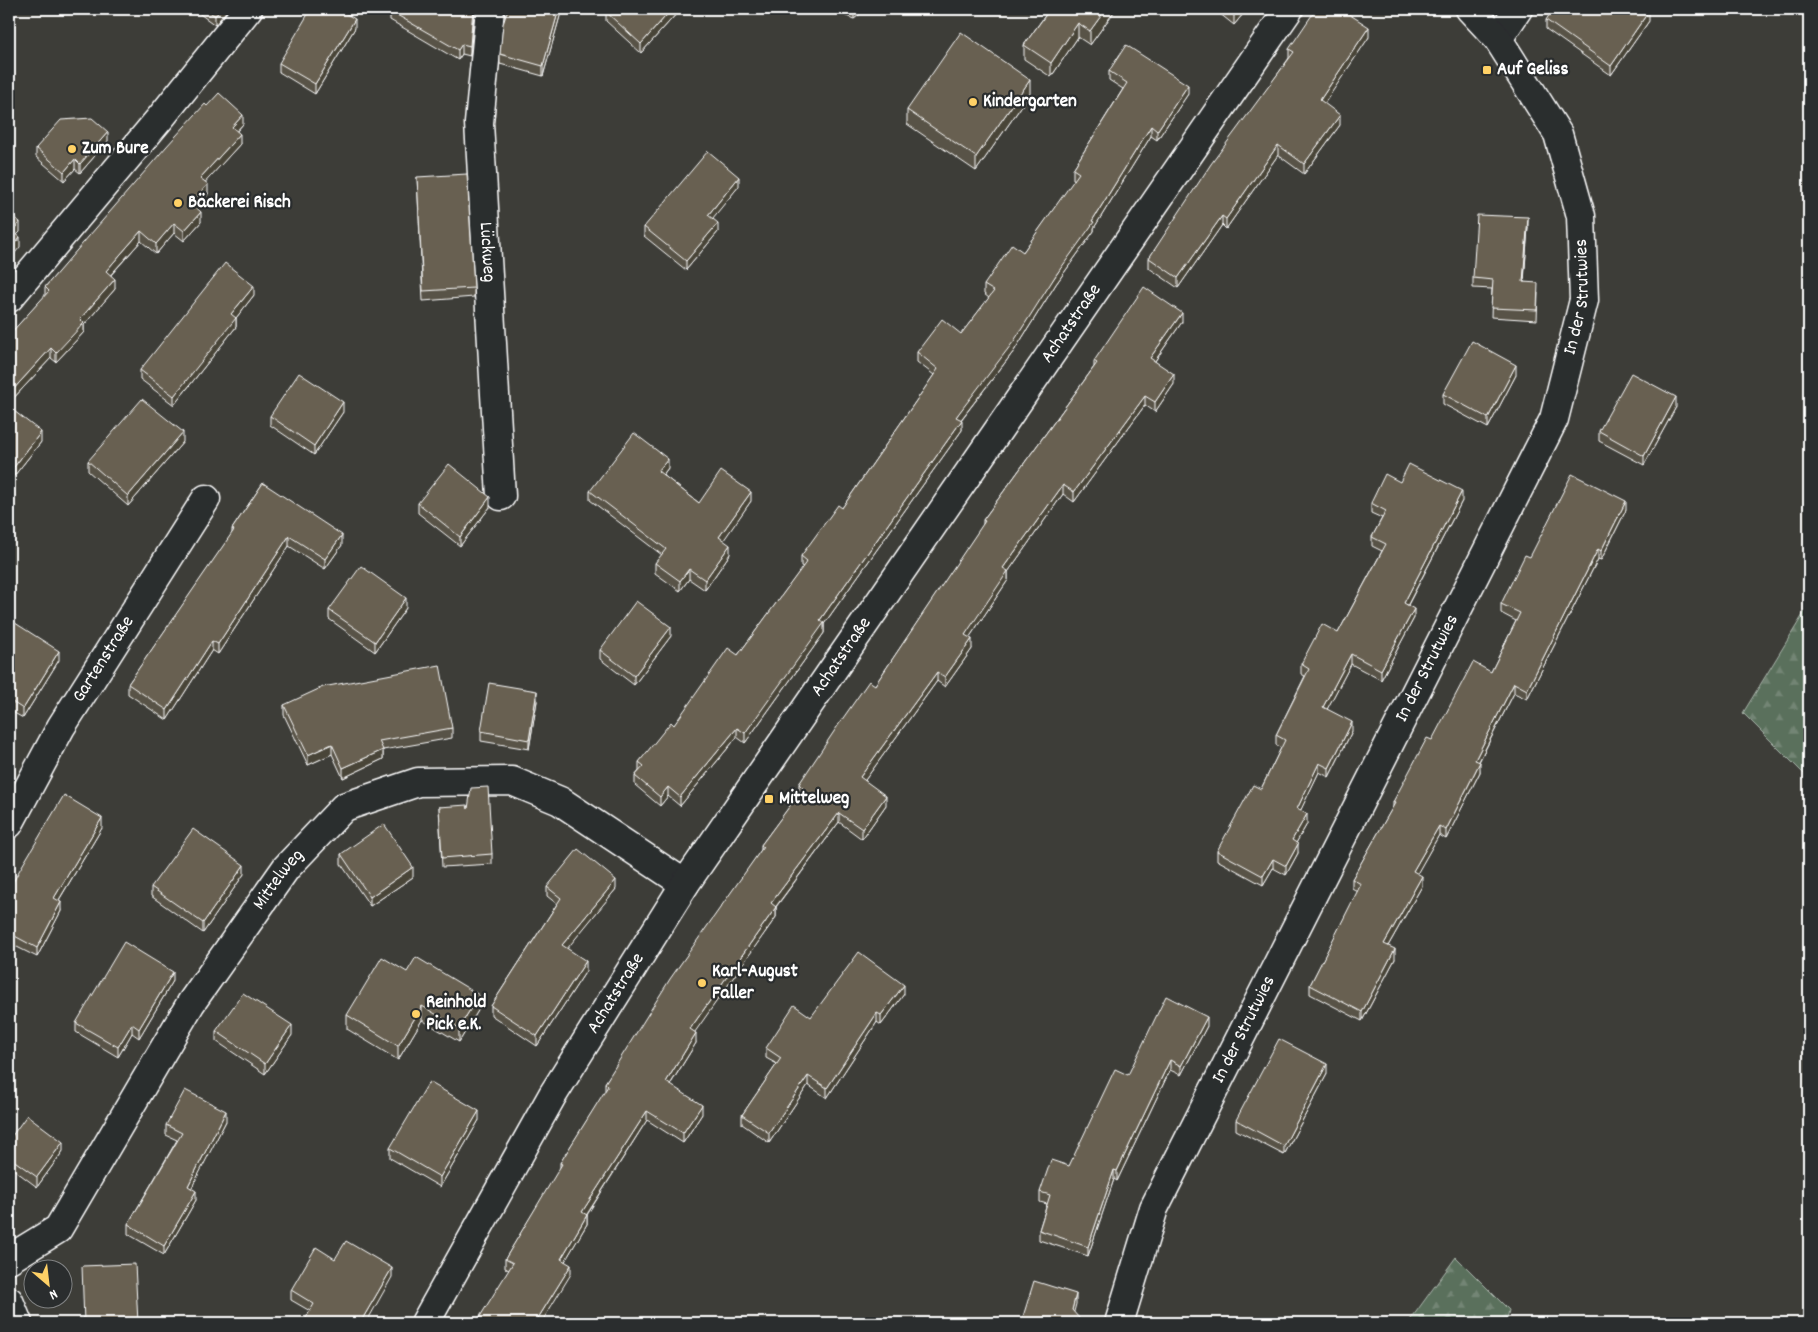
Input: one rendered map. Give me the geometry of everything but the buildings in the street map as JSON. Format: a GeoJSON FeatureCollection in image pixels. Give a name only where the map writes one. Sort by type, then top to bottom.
{"type":"FeatureCollection","features":[{"type":"Feature","properties":{"kind":"street"},"geometry":{"type":"LineString","coordinates":[[9,298],[162,116],[248,9]]}},
{"type":"Feature","properties":{"kind":"street","name":"Lückweg"},"geometry":{"type":"LineString","coordinates":[[490,9],[478,123],[501,496]]}},
{"type":"Feature","properties":{"kind":"street","name":"Achatstraße"},"geometry":{"type":"LineString","coordinates":[[425,1323],[552,1096],[685,884],[1289,9]]}},
{"type":"Feature","properties":{"kind":"street","name":"In der Strutwies"},"geometry":{"type":"LineString","coordinates":[[1119,1323],[1154,1208],[1554,419],[1584,300],[1581,216],[1558,134],[1498,39],[1470,9]]}},
{"type":"Feature","properties":{"kind":"street"},"geometry":{"type":"LineString","coordinates":[[1498,39],[1518,9]]}},
{"type":"Feature","properties":{"kind":"street","name":"Gartenstraße"},"geometry":{"type":"LineString","coordinates":[[9,824],[61,727],[206,499]]}},
{"type":"Feature","properties":{"kind":"street","name":"Mittelweg"},"geometry":{"type":"LineString","coordinates":[[9,1259],[58,1229],[191,1003],[286,868],[344,807],[418,782],[512,781],[560,801],[685,884]]}},
{"type":"Feature","properties":{"kind":"street"},"geometry":{"type":"LineString","coordinates":[[9,1301],[18,1323]]}},
{"type":"Feature","properties":{"kind":"green space"},"geometry":{"type":"Polygon","coordinates":[[[1809,605],[1809,779],[1743,713],[1809,605]]]}},
{"type":"Feature","properties":{"kind":"green space"},"geometry":{"type":"Polygon","coordinates":[[[1456,1257],[1509,1310],[1506,1323],[1408,1323],[1456,1257]]]}},
{"type":"Feature","properties":{"kind":"place","name":"Auf Geliss"},"geometry":{"type":"Point","coordinates":[1487,70]}},
{"type":"Feature","properties":{"kind":"place","name":"Kindergarten"},"geometry":{"type":"Point","coordinates":[973,102]}},
{"type":"Feature","properties":{"kind":"place","name":"Zum Bure"},"geometry":{"type":"Point","coordinates":[72,149]}},
{"type":"Feature","properties":{"kind":"place","name":"Bäckerei Risch"},"geometry":{"type":"Point","coordinates":[178,203]}},
{"type":"Feature","properties":{"kind":"place","name":"Mittelweg"},"geometry":{"type":"Point","coordinates":[769,799]}},
{"type":"Feature","properties":{"kind":"place","name":"Karl-August Faller"},"geometry":{"type":"Point","coordinates":[702,983]}},
{"type":"Feature","properties":{"kind":"place","name":"Reinhold Pick e.K."},"geometry":{"type":"Point","coordinates":[416,1014]}}]}
